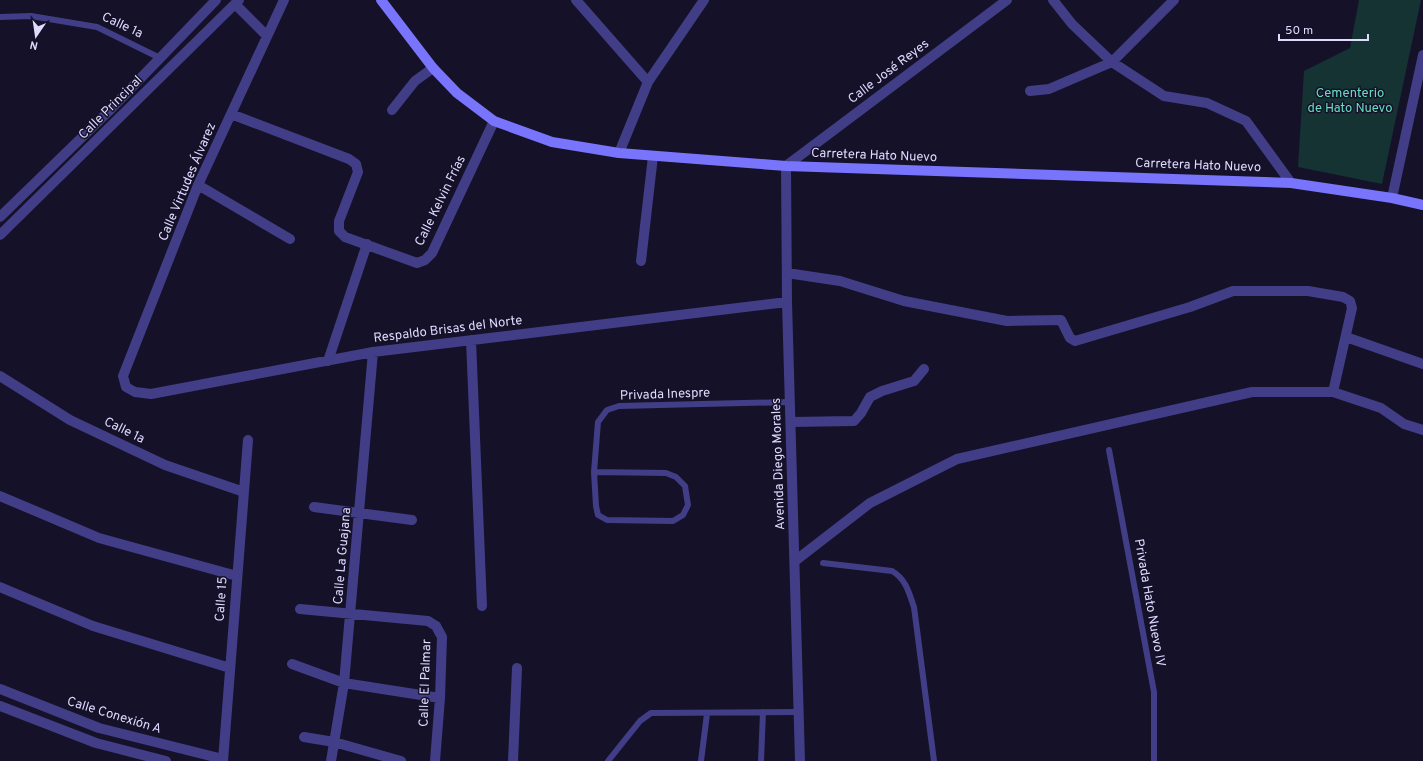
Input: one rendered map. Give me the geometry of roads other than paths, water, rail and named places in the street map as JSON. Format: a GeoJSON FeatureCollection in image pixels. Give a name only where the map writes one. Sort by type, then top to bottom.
{"type":"FeatureCollection","features":[{"type":"Feature","properties":{"kind":"main road","name":"Carretera Hato Nuevo"},"geometry":{"type":"LineString","coordinates":[[381,0],[434,68],[457,93],[494,121],[552,142],[619,153],[786,166],[1291,182],[1392,198],[1423,205]]}},
{"type":"Feature","properties":{"kind":"street","name":"Calle Principal"},"geometry":{"type":"LineString","coordinates":[[0,217],[160,58],[216,0]]}},
{"type":"Feature","properties":{"kind":"street","name":"Calle Virtudes Álvarez"},"geometry":{"type":"LineString","coordinates":[[123,376],[198,185],[284,0]]}},
{"type":"Feature","properties":{"kind":"street"},"geometry":{"type":"LineString","coordinates":[[576,0],[648,82]]}},
{"type":"Feature","properties":{"kind":"street"},"geometry":{"type":"LineString","coordinates":[[619,153],[648,82],[704,0]]}},
{"type":"Feature","properties":{"kind":"street","name":"Calle José Reyes"},"geometry":{"type":"LineString","coordinates":[[786,166],[1007,0]]}},
{"type":"Feature","properties":{"kind":"street"},"geometry":{"type":"LineString","coordinates":[[1053,0],[1072,24],[1112,62],[1164,96],[1207,103],[1246,122],[1291,182]]}},
{"type":"Feature","properties":{"kind":"street"},"geometry":{"type":"LineString","coordinates":[[1030,92],[1049,89],[1112,62],[1174,0]]}},
{"type":"Feature","properties":{"kind":"street","name":"Calle Principal"},"geometry":{"type":"LineString","coordinates":[[0,236],[237,2]]}},
{"type":"Feature","properties":{"kind":"street"},"geometry":{"type":"LineString","coordinates":[[237,2],[267,36]]}},
{"type":"Feature","properties":{"kind":"street"},"geometry":{"type":"LineString","coordinates":[[1392,198],[1423,54]]}},
{"type":"Feature","properties":{"kind":"street"},"geometry":{"type":"LineString","coordinates":[[392,110],[415,81],[434,68]]}},
{"type":"Feature","properties":{"kind":"street","name":"Calle Kelvin Frías"},"geometry":{"type":"LineString","coordinates":[[231,114],[348,159],[356,164],[358,172],[339,221],[339,231],[345,237],[417,263],[425,260],[432,253],[494,121]]}},
{"type":"Feature","properties":{"kind":"street"},"geometry":{"type":"LineString","coordinates":[[641,261],[653,156]]}},
{"type":"Feature","properties":{"kind":"street","name":"Avenida Diego Morales"},"geometry":{"type":"LineString","coordinates":[[786,166],[787,302],[800,761]]}},
{"type":"Feature","properties":{"kind":"street"},"geometry":{"type":"LineString","coordinates":[[198,185],[290,239]]}},
{"type":"Feature","properties":{"kind":"street"},"geometry":{"type":"LineString","coordinates":[[328,361],[367,244]]}},
{"type":"Feature","properties":{"kind":"street"},"geometry":{"type":"LineString","coordinates":[[787,273],[840,281],[904,301],[1007,321],[1061,320],[1070,338],[1075,340],[1190,307],[1233,291],[1308,291],[1343,297],[1350,301],[1352,308],[1333,392]]}},
{"type":"Feature","properties":{"kind":"street","name":"Respaldo Brisas del Norte"},"geometry":{"type":"LineString","coordinates":[[123,376],[126,387],[135,392],[151,394],[373,352],[787,302]]}},
{"type":"Feature","properties":{"kind":"street"},"geometry":{"type":"LineString","coordinates":[[1346,337],[1423,364]]}},
{"type":"Feature","properties":{"kind":"street"},"geometry":{"type":"LineString","coordinates":[[471,340],[482,606]]}},
{"type":"Feature","properties":{"kind":"street","name":"Calle La Guajana"},"geometry":{"type":"LineString","coordinates":[[331,761],[344,684],[373,352]]}},
{"type":"Feature","properties":{"kind":"street"},"geometry":{"type":"LineString","coordinates":[[791,422],[854,421],[861,413],[870,397],[882,391],[914,381],[924,369]]}},
{"type":"Feature","properties":{"kind":"street","name":"Calle 1a"},"geometry":{"type":"LineString","coordinates":[[0,376],[70,420],[165,465],[244,492]]}},
{"type":"Feature","properties":{"kind":"street"},"geometry":{"type":"LineString","coordinates":[[795,561],[870,503],[957,459],[1252,392],[1333,392],[1381,408],[1404,424],[1423,430]]}},
{"type":"Feature","properties":{"kind":"street","name":"Calle 15"},"geometry":{"type":"LineString","coordinates":[[223,760],[248,440]]}},
{"type":"Feature","properties":{"kind":"street"},"geometry":{"type":"LineString","coordinates":[[0,496],[98,538],[237,576]]}},
{"type":"Feature","properties":{"kind":"street"},"geometry":{"type":"LineString","coordinates":[[314,507],[412,520]]}},
{"type":"Feature","properties":{"kind":"street"},"geometry":{"type":"LineString","coordinates":[[0,587],[93,626],[230,668]]}},
{"type":"Feature","properties":{"kind":"street","name":"Calle El Palmar"},"geometry":{"type":"LineString","coordinates":[[300,609],[428,620],[436,626],[442,637],[440,698],[435,761]]}},
{"type":"Feature","properties":{"kind":"street"},"geometry":{"type":"LineString","coordinates":[[292,664],[344,684],[440,698]]}},
{"type":"Feature","properties":{"kind":"street"},"geometry":{"type":"LineString","coordinates":[[513,761],[517,668]]}},
{"type":"Feature","properties":{"kind":"street","name":"Calle Conexión A"},"geometry":{"type":"LineString","coordinates":[[0,690],[99,728],[223,760]]}},
{"type":"Feature","properties":{"kind":"street"},"geometry":{"type":"LineString","coordinates":[[0,706],[96,743],[166,761]]}},
{"type":"Feature","properties":{"kind":"street"},"geometry":{"type":"LineString","coordinates":[[96,743],[99,728]]}},
{"type":"Feature","properties":{"kind":"street"},"geometry":{"type":"LineString","coordinates":[[304,737],[334,742],[401,761]]}},
{"type":"Feature","properties":{"kind":"lane","name":"Calle 1a"},"geometry":{"type":"LineString","coordinates":[[0,17],[31,16],[97,27],[160,58]]}},
{"type":"Feature","properties":{"kind":"lane","name":"Privada Inespre"},"geometry":{"type":"LineString","coordinates":[[594,472],[666,473],[676,477],[685,486],[688,505],[683,515],[673,522],[607,520],[598,515],[594,472],[598,422],[607,410],[619,406],[790,402]]}},
{"type":"Feature","properties":{"kind":"lane","name":"Privada Hato Nuevo IV"},"geometry":{"type":"LineString","coordinates":[[1110,450],[1154,692],[1154,761]]}},
{"type":"Feature","properties":{"kind":"lane"},"geometry":{"type":"LineString","coordinates":[[823,563],[892,571],[899,575],[906,585],[914,607],[934,761]]}},
{"type":"Feature","properties":{"kind":"lane"},"geometry":{"type":"LineString","coordinates":[[608,761],[640,721],[651,713],[675,712],[708,714],[799,712]]}},
{"type":"Feature","properties":{"kind":"lane"},"geometry":{"type":"LineString","coordinates":[[761,761],[763,712]]}},
{"type":"Feature","properties":{"kind":"lane"},"geometry":{"type":"LineString","coordinates":[[701,761],[708,714]]}},
{"type":"Feature","properties":{"kind":"park label","name":"Cementerio de Hato Nuevo"},"geometry":{"type":"Point","coordinates":[1350,102]}}]}
